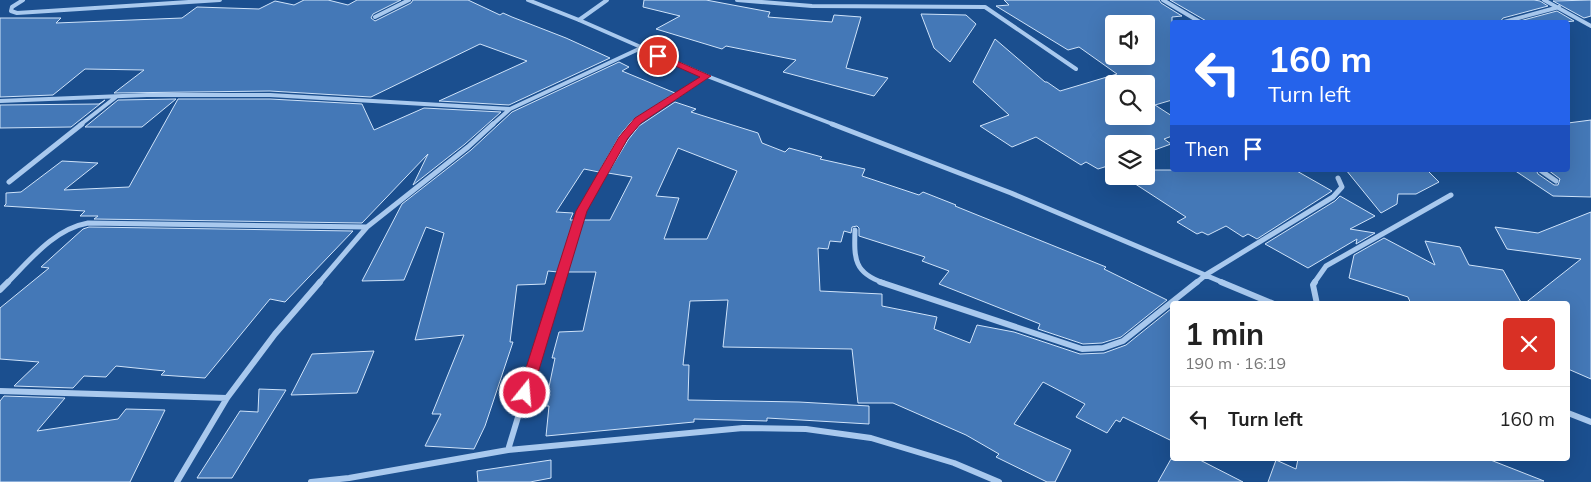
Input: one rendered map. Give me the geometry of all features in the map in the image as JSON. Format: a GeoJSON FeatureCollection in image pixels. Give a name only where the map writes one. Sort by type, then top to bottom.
{"type":"FeatureCollection","features":[{"type":"Feature","properties":{"kind":"street"},"geometry":{"type":"LineString","coordinates":[[23,0],[12,7],[11,11],[17,13],[220,0]]}},
{"type":"Feature","properties":{"kind":"street"},"geometry":{"type":"LineString","coordinates":[[375,18],[409,0]]}},
{"type":"Feature","properties":{"kind":"street"},"geometry":{"type":"LineString","coordinates":[[528,0],[579,20],[706,76],[1011,193],[1267,301]]}},
{"type":"Feature","properties":{"kind":"street"},"geometry":{"type":"LineString","coordinates":[[579,20],[607,0]]}},
{"type":"Feature","properties":{"kind":"street"},"geometry":{"type":"LineString","coordinates":[[737,0],[812,6],[984,7],[1076,70]]}},
{"type":"Feature","properties":{"kind":"street"},"geometry":{"type":"LineString","coordinates":[[812,6],[814,0]]}},
{"type":"Feature","properties":{"kind":"street"},"geometry":{"type":"LineString","coordinates":[[982,0],[984,7]]}},
{"type":"Feature","properties":{"kind":"street"},"geometry":{"type":"LineString","coordinates":[[1163,0],[1197,20]]}},
{"type":"Feature","properties":{"kind":"street"},"geometry":{"type":"LineString","coordinates":[[1544,0],[1559,7],[1567,15],[1591,26]]}},
{"type":"Feature","properties":{"kind":"street"},"geometry":{"type":"LineString","coordinates":[[1511,20],[1559,7]]}},
{"type":"Feature","properties":{"kind":"street"},"geometry":{"type":"LineString","coordinates":[[177,482],[227,398],[275,334],[367,228],[468,147],[510,109],[641,48]]}},
{"type":"Feature","properties":{"kind":"street"},"geometry":{"type":"LineString","coordinates":[[508,450],[581,211],[624,137],[638,120],[706,76]]}},
{"type":"Feature","properties":{"kind":"street"},"geometry":{"type":"LineString","coordinates":[[0,101],[117,96],[270,95],[510,109]]}},
{"type":"Feature","properties":{"kind":"street"},"geometry":{"type":"LineString","coordinates":[[9,182],[117,96]]}},
{"type":"Feature","properties":{"kind":"street"},"geometry":{"type":"LineString","coordinates":[[1543,172],[1556,181]]}},
{"type":"Feature","properties":{"kind":"street"},"geometry":{"type":"LineString","coordinates":[[1172,301],[1207,274],[1333,197],[1342,188],[1338,178]]}},
{"type":"Feature","properties":{"kind":"street"},"geometry":{"type":"LineString","coordinates":[[1316,301],[1312,284],[1326,266],[1451,195]]}},
{"type":"Feature","properties":{"kind":"street"},"geometry":{"type":"LineString","coordinates":[[0,290],[57,236],[69,228],[83,224],[99,222],[367,228]]}},
{"type":"Feature","properties":{"kind":"street"},"geometry":{"type":"LineString","coordinates":[[855,230],[854,257],[858,268],[875,280],[1082,349],[1098,350],[1113,347],[1170,303]]}},
{"type":"Feature","properties":{"kind":"street"},"geometry":{"type":"LineString","coordinates":[[0,391],[227,398]]}},
{"type":"Feature","properties":{"kind":"street"},"geometry":{"type":"LineString","coordinates":[[1570,415],[1591,422]]}},
{"type":"Feature","properties":{"kind":"street"},"geometry":{"type":"LineString","coordinates":[[311,482],[350,480],[508,450],[743,428],[806,429],[871,438],[954,463],[999,482]]}},
{"type":"Feature","properties":{"kind":"building"},"geometry":{"type":"Polygon","coordinates":[[[304,0],[328,0],[348,5],[357,0],[401,0],[373,14],[371,18],[375,21],[411,3],[413,0],[468,0],[500,15],[503,13],[566,38],[610,58],[509,105],[439,101],[527,61],[480,44],[371,97],[270,91],[114,93],[144,70],[85,69],[53,95],[0,97],[0,18],[61,18],[56,23],[182,18],[197,7],[259,9],[275,1],[294,5],[304,0]]]}},
{"type":"Feature","properties":{"kind":"building"},"geometry":{"type":"Polygon","coordinates":[[[644,0],[706,0],[770,12],[768,17],[832,22],[834,15],[861,17],[846,68],[888,78],[874,96],[783,72],[796,60],[726,46],[722,49],[656,29],[680,16],[643,7],[644,0]]]}},
{"type":"Feature","properties":{"kind":"building"},"geometry":{"type":"Polygon","coordinates":[[[1004,0],[1159,0],[1182,16],[1172,17],[1172,20],[1170,20],[1170,101],[1155,105],[1155,75],[1114,75],[1117,74],[1079,47],[1068,50],[996,6],[1009,5],[1004,0]]]}},
{"type":"Feature","properties":{"kind":"building"},"geometry":{"type":"Polygon","coordinates":[[[1170,0],[1534,0],[1548,6],[1502,20],[1205,20],[1170,0]]]}},
{"type":"Feature","properties":{"kind":"building"},"geometry":{"type":"Polygon","coordinates":[[[1591,0],[1591,16],[1584,18],[1553,1],[1591,0]]]}},
{"type":"Feature","properties":{"kind":"building"},"geometry":{"type":"Polygon","coordinates":[[[1557,11],[1574,21],[1570,20],[1523,20],[1557,11]]]}},
{"type":"Feature","properties":{"kind":"building"},"geometry":{"type":"Polygon","coordinates":[[[921,14],[966,15],[976,24],[950,62],[934,48],[921,14]]]}},
{"type":"Feature","properties":{"kind":"building"},"geometry":{"type":"Polygon","coordinates":[[[995,39],[1045,82],[1060,91],[1105,78],[1105,125],[1155,125],[1155,105],[1170,115],[1170,137],[1164,139],[1170,144],[1155,150],[1155,135],[1105,135],[1105,167],[1098,169],[1086,162],[1081,165],[1036,137],[1012,147],[980,126],[1009,115],[973,82],[995,39]]]}},
{"type":"Feature","properties":{"kind":"building"},"geometry":{"type":"Polygon","coordinates":[[[619,62],[629,67],[622,71],[675,93],[632,121],[620,135],[599,172],[584,169],[556,212],[573,213],[570,220],[574,220],[558,272],[548,271],[545,284],[517,285],[510,342],[513,342],[485,426],[474,449],[425,446],[441,414],[432,414],[464,335],[415,340],[444,233],[426,227],[404,280],[362,281],[402,204],[471,150],[512,112],[619,62]]]}},
{"type":"Feature","properties":{"kind":"building"},"geometry":{"type":"Polygon","coordinates":[[[176,99],[142,127],[85,127],[118,100],[176,99]]]}},
{"type":"Feature","properties":{"kind":"building"},"geometry":{"type":"Polygon","coordinates":[[[178,99],[270,99],[362,104],[374,130],[424,108],[501,112],[465,144],[413,185],[428,154],[362,223],[94,219],[98,216],[80,216],[85,211],[4,206],[6,204],[6,193],[21,192],[62,161],[98,163],[64,190],[129,187],[178,99]]]}},
{"type":"Feature","properties":{"kind":"building"},"geometry":{"type":"Polygon","coordinates":[[[105,100],[71,127],[0,128],[0,105],[99,104],[105,100]]]}},
{"type":"Feature","properties":{"kind":"building"},"geometry":{"type":"Polygon","coordinates":[[[675,102],[696,109],[691,112],[758,133],[762,143],[785,152],[789,148],[822,157],[820,159],[865,169],[862,176],[919,195],[923,192],[956,205],[1106,267],[1104,269],[1167,300],[1121,337],[1102,343],[1083,344],[1038,329],[1040,324],[939,284],[949,271],[922,261],[925,257],[859,236],[859,228],[857,226],[852,227],[851,233],[844,231],[841,242],[830,241],[828,249],[818,248],[820,291],[882,294],[882,306],[937,317],[934,329],[970,343],[977,325],[1014,332],[1080,354],[1104,353],[1126,345],[1170,310],[1170,440],[1123,417],[1120,422],[1116,420],[1107,433],[1076,417],[1085,404],[1043,382],[1014,424],[1071,450],[1055,482],[1047,482],[996,457],[999,454],[966,435],[893,403],[858,403],[852,349],[723,347],[728,300],[690,301],[683,365],[689,365],[688,400],[799,402],[869,406],[869,424],[767,418],[767,421],[694,419],[694,422],[546,436],[549,406],[545,406],[555,358],[552,358],[559,332],[583,331],[596,272],[567,272],[583,220],[610,220],[632,177],[608,173],[639,126],[675,102]],[[678,148],[656,196],[679,198],[664,239],[707,239],[737,171],[678,148]]]}},
{"type":"Feature","properties":{"kind":"building"},"geometry":{"type":"Polygon","coordinates":[[[1591,120],[1591,197],[1553,196],[1517,172],[1537,172],[1554,185],[1558,185],[1560,179],[1551,172],[1570,172],[1570,123],[1591,120]]]}},
{"type":"Feature","properties":{"kind":"building"},"geometry":{"type":"Polygon","coordinates":[[[1155,170],[1170,170],[1170,172],[1299,172],[1332,191],[1257,239],[1248,234],[1243,237],[1226,226],[1208,235],[1202,232],[1197,234],[1177,222],[1186,217],[1137,185],[1155,185],[1155,170]]]}},
{"type":"Feature","properties":{"kind":"building"},"geometry":{"type":"Polygon","coordinates":[[[1348,172],[1429,172],[1439,182],[1416,194],[1398,194],[1397,204],[1381,213],[1348,172]]]}},
{"type":"Feature","properties":{"kind":"building"},"geometry":{"type":"Polygon","coordinates":[[[1340,196],[1375,216],[1350,229],[1375,233],[1356,244],[1357,239],[1308,268],[1265,244],[1335,201],[1340,196]]]}},
{"type":"Feature","properties":{"kind":"building"},"geometry":{"type":"Polygon","coordinates":[[[1591,212],[1591,379],[1570,370],[1570,301],[1528,301],[1581,259],[1507,249],[1495,227],[1538,233],[1591,212]]]}},
{"type":"Feature","properties":{"kind":"building"},"geometry":{"type":"Polygon","coordinates":[[[89,227],[353,231],[285,302],[270,299],[205,378],[161,375],[165,371],[116,366],[106,377],[84,376],[73,388],[14,386],[39,362],[0,359],[0,308],[49,268],[41,267],[83,229],[89,227]]]}},
{"type":"Feature","properties":{"kind":"building"},"geometry":{"type":"Polygon","coordinates":[[[1384,238],[1435,265],[1425,241],[1460,247],[1469,265],[1503,270],[1520,301],[1410,301],[1408,297],[1349,278],[1354,255],[1384,238]]]}},
{"type":"Feature","properties":{"kind":"building"},"geometry":{"type":"Polygon","coordinates":[[[374,351],[357,393],[291,395],[312,354],[374,351]]]}},
{"type":"Feature","properties":{"kind":"building"},"geometry":{"type":"Polygon","coordinates":[[[259,389],[286,390],[232,478],[197,478],[240,411],[258,412],[259,389]]]}},
{"type":"Feature","properties":{"kind":"building"},"geometry":{"type":"Polygon","coordinates":[[[4,396],[65,398],[37,431],[118,419],[126,409],[165,410],[130,482],[0,482],[0,401],[4,396]]]}},
{"type":"Feature","properties":{"kind":"building"},"geometry":{"type":"Polygon","coordinates":[[[551,460],[551,478],[530,482],[478,482],[477,471],[551,460]]]}},
{"type":"Feature","properties":{"kind":"building"},"geometry":{"type":"Polygon","coordinates":[[[1170,461],[1202,461],[1243,482],[1158,482],[1170,461]]]}},
{"type":"Feature","properties":{"kind":"building"},"geometry":{"type":"Polygon","coordinates":[[[1276,461],[1296,469],[1298,461],[1493,461],[1544,481],[1268,482],[1276,461]]]}},
{"type":"Feature","properties":{"kind":"route"},"geometry":{"type":"LineString","coordinates":[[525,393],[581,211],[624,137],[638,120],[706,76],[658,56]]}}]}
